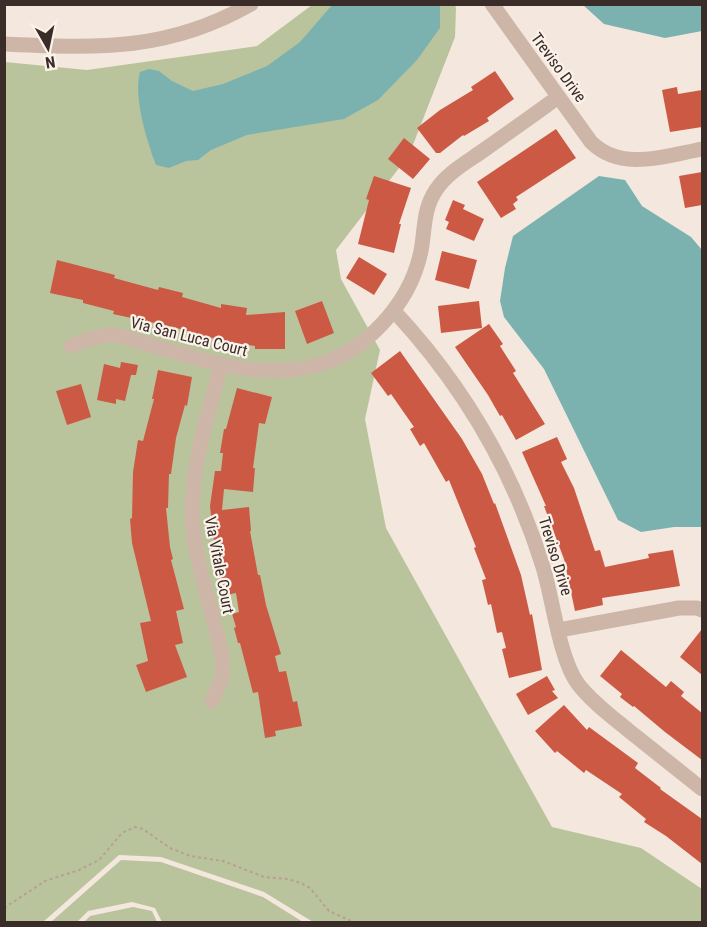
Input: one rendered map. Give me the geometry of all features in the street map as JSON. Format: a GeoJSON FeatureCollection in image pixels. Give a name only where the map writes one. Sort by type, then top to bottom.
{"type":"FeatureCollection","features":[{"type":"Feature","properties":{"kind":"street"},"geometry":{"type":"LineString","coordinates":[[4,44],[109,47],[158,40],[198,28],[251,4]]}},
{"type":"Feature","properties":{"kind":"street","name":"Treviso Drive"},"geometry":{"type":"LineString","coordinates":[[492,4],[558,98],[600,151],[620,159],[646,160],[702,149]]}},
{"type":"Feature","properties":{"kind":"street"},"geometry":{"type":"LineString","coordinates":[[4,36],[54,46]]}},
{"type":"Feature","properties":{"kind":"street","name":"Via San Luca Court"},"geometry":{"type":"LineString","coordinates":[[70,346],[110,334],[221,365],[270,372],[312,366],[333,358],[364,340],[394,311],[405,294],[416,268],[426,212],[436,189],[458,168],[558,98]]}},
{"type":"Feature","properties":{"kind":"street","name":"Treviso Drive"},"geometry":{"type":"LineString","coordinates":[[394,311],[418,337],[453,382],[472,409],[499,456],[522,506],[543,568],[569,666],[577,683],[589,696],[702,789]]}},
{"type":"Feature","properties":{"kind":"street","name":"Via Vitale Court"},"geometry":{"type":"LineString","coordinates":[[212,700],[222,679],[223,666],[200,571],[191,508],[195,469],[221,365]]}},
{"type":"Feature","properties":{"kind":"street"},"geometry":{"type":"LineString","coordinates":[[559,630],[678,608],[702,610]]}},
{"type":"Feature","properties":{"kind":"path"},"geometry":{"type":"LineString","coordinates":[[4,908],[45,881],[79,870],[99,860],[122,833],[135,827],[143,829],[170,848],[190,856],[223,861],[264,877],[288,879],[301,883],[310,888],[329,911],[353,922]]}},
{"type":"Feature","properties":{"kind":"green space"},"geometry":{"type":"Polygon","coordinates":[[[312,5],[455,5],[456,8],[455,37],[409,155],[336,250],[341,279],[380,350],[365,419],[386,528],[552,827],[641,848],[702,889],[702,922],[313,922],[264,892],[161,857],[119,855],[43,922],[5,922],[5,62],[87,70],[257,46],[312,5]]]}},
{"type":"Feature","properties":{"kind":"green space"},"geometry":{"type":"Polygon","coordinates":[[[121,860],[161,862],[263,897],[303,922],[162,922],[155,908],[132,902],[88,911],[77,922],[51,922],[121,860]]]}},
{"type":"Feature","properties":{"kind":"green space"},"geometry":{"type":"Polygon","coordinates":[[[133,907],[152,911],[157,922],[84,922],[90,916],[133,907]]]}},
{"type":"Feature","properties":{"kind":"water"},"geometry":{"type":"Polygon","coordinates":[[[440,4],[440,28],[417,60],[378,100],[344,119],[247,135],[211,150],[198,160],[186,161],[169,168],[156,165],[145,132],[140,106],[138,82],[140,72],[149,69],[159,71],[172,81],[193,91],[223,84],[267,66],[300,42],[332,5],[440,4]]]}},
{"type":"Feature","properties":{"kind":"water"},"geometry":{"type":"Polygon","coordinates":[[[583,5],[702,5],[702,31],[665,38],[604,24],[583,5]]]}},
{"type":"Feature","properties":{"kind":"water"},"geometry":{"type":"Polygon","coordinates":[[[599,176],[625,180],[642,206],[691,237],[702,250],[702,527],[674,527],[641,532],[618,520],[544,369],[504,317],[500,301],[513,236],[599,176]]]}},
{"type":"Feature","properties":{"kind":"building"},"geometry":{"type":"Polygon","coordinates":[[[495,71],[514,99],[487,118],[489,121],[463,135],[440,153],[436,153],[417,128],[440,110],[473,90],[471,87],[495,71]]]}},
{"type":"Feature","properties":{"kind":"building"},"geometry":{"type":"Polygon","coordinates":[[[677,87],[678,94],[702,90],[702,127],[670,132],[662,90],[677,87]]]}},
{"type":"Feature","properties":{"kind":"building"},"geometry":{"type":"Polygon","coordinates":[[[556,129],[576,158],[516,197],[518,200],[513,204],[516,209],[501,218],[477,182],[556,129]]]}},
{"type":"Feature","properties":{"kind":"building"},"geometry":{"type":"Polygon","coordinates":[[[404,138],[430,159],[413,179],[388,159],[404,138]]]}},
{"type":"Feature","properties":{"kind":"building"},"geometry":{"type":"Polygon","coordinates":[[[702,172],[702,205],[685,208],[679,176],[702,172]]]}},
{"type":"Feature","properties":{"kind":"building"},"geometry":{"type":"Polygon","coordinates":[[[374,176],[411,188],[399,224],[401,224],[394,253],[358,244],[369,200],[366,199],[374,176]]]}},
{"type":"Feature","properties":{"kind":"building"},"geometry":{"type":"Polygon","coordinates":[[[453,200],[465,205],[463,209],[484,219],[474,241],[446,229],[449,222],[445,220],[453,200]]]}},
{"type":"Feature","properties":{"kind":"building"},"geometry":{"type":"Polygon","coordinates":[[[442,251],[477,260],[469,289],[435,280],[442,251]]]}},
{"type":"Feature","properties":{"kind":"building"},"geometry":{"type":"Polygon","coordinates":[[[359,257],[387,274],[374,295],[346,278],[359,257]]]}},
{"type":"Feature","properties":{"kind":"building"},"geometry":{"type":"Polygon","coordinates":[[[57,260],[115,275],[114,278],[158,290],[159,287],[183,293],[182,297],[221,308],[221,304],[247,308],[246,315],[285,312],[285,349],[255,349],[255,346],[216,340],[173,327],[113,314],[114,311],[83,303],[83,300],[50,293],[57,260]]]}},
{"type":"Feature","properties":{"kind":"building"},"geometry":{"type":"Polygon","coordinates":[[[322,301],[334,333],[307,344],[295,311],[322,301]]]}},
{"type":"Feature","properties":{"kind":"building"},"geometry":{"type":"Polygon","coordinates":[[[479,301],[482,328],[441,333],[438,306],[479,301]]]}},
{"type":"Feature","properties":{"kind":"building"},"geometry":{"type":"Polygon","coordinates":[[[489,324],[503,344],[500,346],[516,371],[513,373],[545,424],[516,440],[502,415],[500,416],[455,347],[489,324]]]}},
{"type":"Feature","properties":{"kind":"building"},"geometry":{"type":"Polygon","coordinates":[[[400,351],[462,439],[495,503],[521,575],[530,615],[532,614],[542,670],[509,678],[502,649],[506,648],[502,632],[497,633],[491,604],[488,605],[482,580],[486,579],[474,548],[476,547],[449,480],[446,482],[424,443],[420,446],[410,429],[414,427],[391,394],[388,396],[371,373],[400,351]]]}},
{"type":"Feature","properties":{"kind":"building"},"geometry":{"type":"Polygon","coordinates":[[[121,362],[138,365],[136,375],[131,375],[125,401],[116,399],[116,404],[97,400],[104,364],[120,368],[121,362]]]}},
{"type":"Feature","properties":{"kind":"building"},"geometry":{"type":"Polygon","coordinates":[[[158,370],[192,377],[187,406],[185,405],[176,438],[171,474],[169,474],[168,508],[166,508],[173,559],[171,560],[184,609],[176,611],[183,643],[175,645],[187,677],[146,692],[136,665],[148,661],[140,623],[151,621],[132,543],[130,519],[132,518],[133,472],[138,440],[143,441],[154,399],[152,399],[158,370]]]}},
{"type":"Feature","properties":{"kind":"building"},"geometry":{"type":"Polygon","coordinates":[[[81,384],[91,417],[67,425],[56,391],[81,384]]]}},
{"type":"Feature","properties":{"kind":"building"},"geometry":{"type":"Polygon","coordinates":[[[237,388],[272,397],[265,424],[259,423],[253,468],[255,468],[253,492],[224,489],[222,510],[249,507],[250,531],[258,575],[260,575],[266,605],[281,654],[275,656],[279,672],[286,671],[293,702],[297,701],[302,726],[275,731],[276,736],[265,738],[258,692],[253,693],[234,628],[236,627],[232,614],[239,612],[236,593],[226,595],[213,535],[210,506],[215,471],[221,471],[223,453],[220,453],[224,429],[226,429],[237,388]]]}},
{"type":"Feature","properties":{"kind":"building"},"geometry":{"type":"Polygon","coordinates":[[[557,437],[567,459],[561,462],[574,488],[595,551],[600,550],[605,567],[649,558],[648,554],[673,550],[680,586],[602,598],[603,605],[575,611],[564,559],[544,506],[546,506],[522,452],[557,437]]]}},
{"type":"Feature","properties":{"kind":"building"},"geometry":{"type":"Polygon","coordinates":[[[702,629],[702,675],[680,657],[702,629]]]}},
{"type":"Feature","properties":{"kind":"building"},"geometry":{"type":"Polygon","coordinates":[[[621,650],[666,687],[671,681],[684,692],[681,696],[702,713],[702,760],[620,697],[622,694],[600,676],[621,650]]]}},
{"type":"Feature","properties":{"kind":"building"},"geometry":{"type":"Polygon","coordinates":[[[547,676],[555,690],[552,691],[558,698],[528,715],[516,694],[547,676]]]}},
{"type":"Feature","properties":{"kind":"building"},"geometry":{"type":"Polygon","coordinates":[[[564,705],[587,730],[589,727],[638,763],[635,768],[702,819],[702,864],[644,822],[646,819],[619,797],[622,794],[586,770],[584,773],[557,751],[555,753],[535,731],[564,705]]]}}]}
